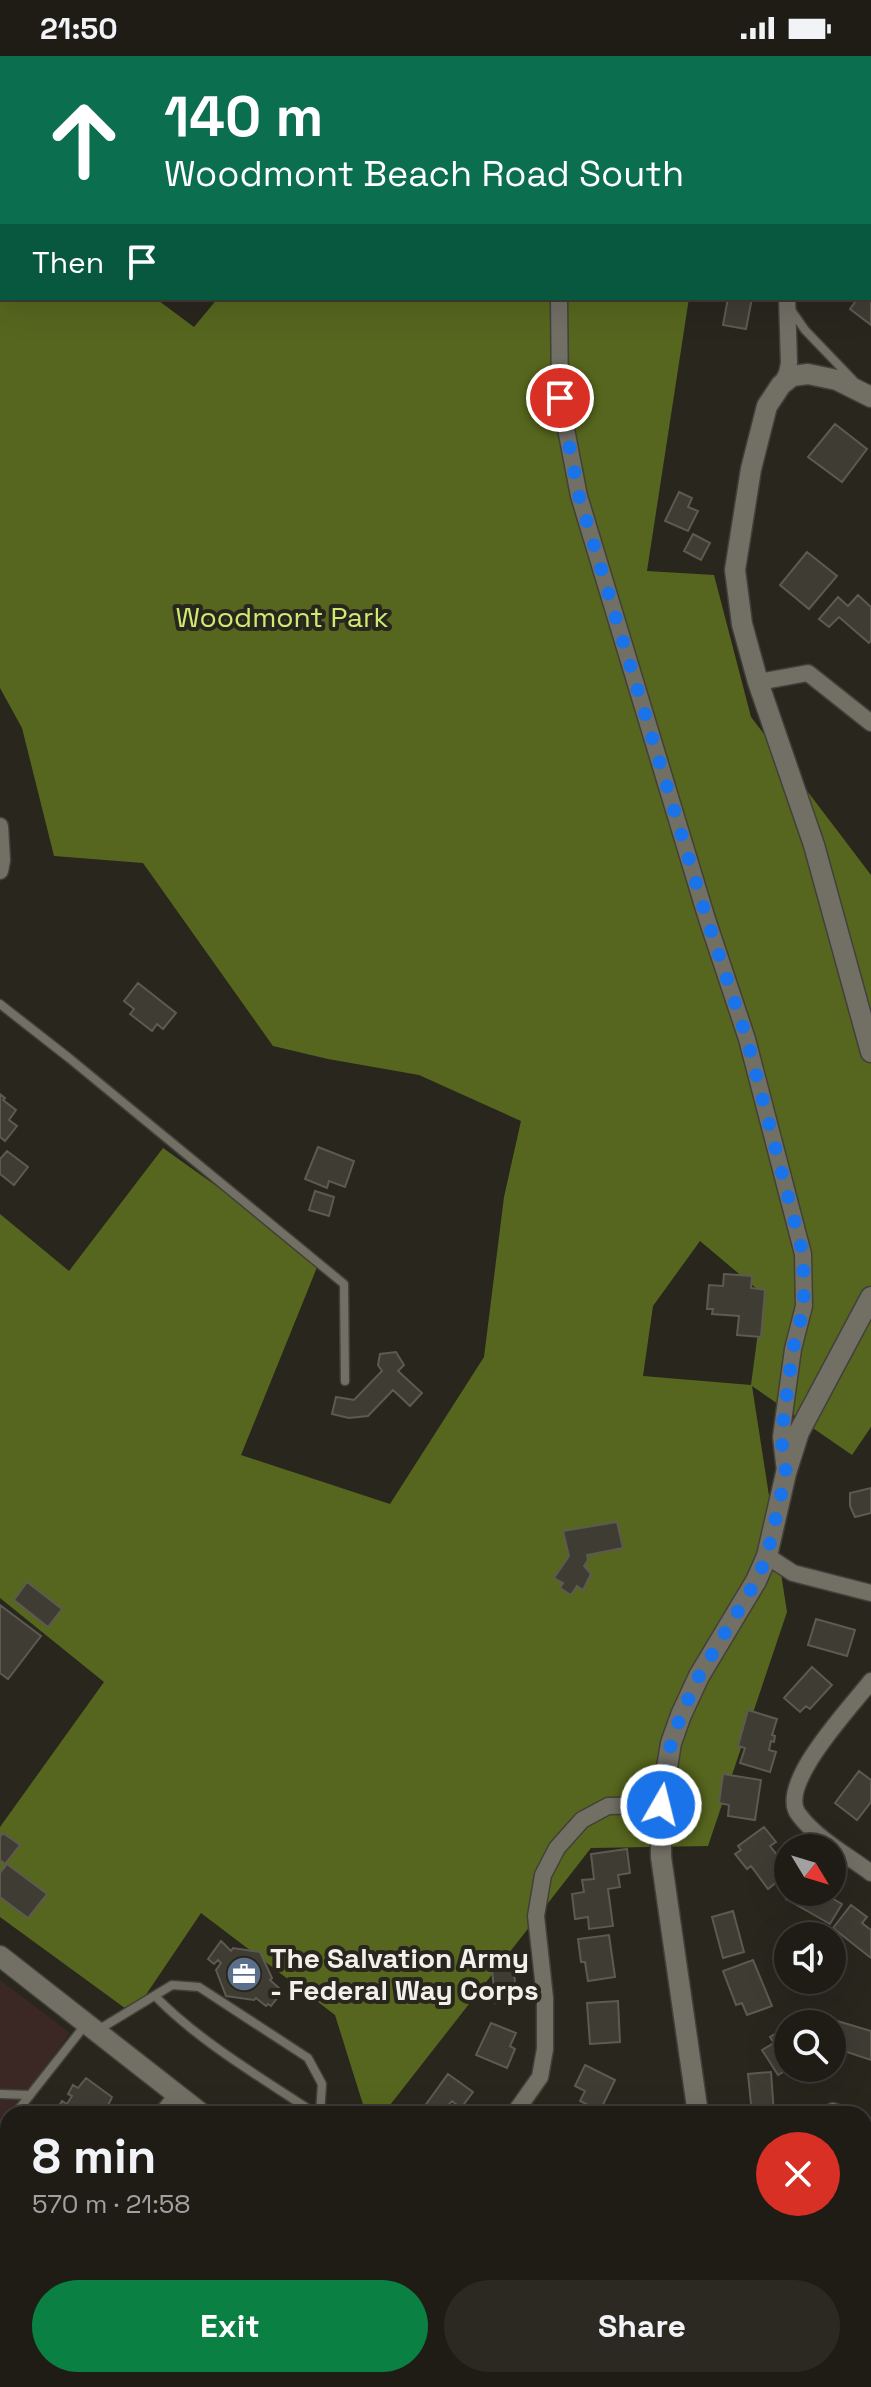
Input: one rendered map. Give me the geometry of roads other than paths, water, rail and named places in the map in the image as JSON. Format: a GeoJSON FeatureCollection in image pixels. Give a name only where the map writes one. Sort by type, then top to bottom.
{"type":"FeatureCollection","features":[{"type":"Feature","properties":{"kind":"main road"},"geometry":{"type":"LineString","coordinates":[[868,394],[837,380],[808,374],[787,381],[767,406],[751,469],[735,570],[742,624],[758,682],[814,845],[871,1052]]}},
{"type":"Feature","properties":{"kind":"main road"},"geometry":{"type":"LineString","coordinates":[[697,2106],[661,1857],[661,1805],[669,1753],[681,1715],[699,1676],[756,1581],[767,1556],[799,1432],[871,1297]]}},
{"type":"Feature","properties":{"kind":"main road"},"geometry":{"type":"LineString","coordinates":[[0,1956],[191,2106]]}},
{"type":"Feature","properties":{"kind":"street"},"geometry":{"type":"LineString","coordinates":[[559,300],[560,398],[579,496],[707,919],[747,1039],[803,1254],[804,1306],[793,1349],[781,1437],[786,1473]]}},
{"type":"Feature","properties":{"kind":"street"},"geometry":{"type":"LineString","coordinates":[[787,301],[787,381]]}},
{"type":"Feature","properties":{"kind":"street"},"geometry":{"type":"LineString","coordinates":[[758,682],[808,673],[871,723]]}},
{"type":"Feature","properties":{"kind":"street"},"geometry":{"type":"LineString","coordinates":[[0,826],[0,871]]}},
{"type":"Feature","properties":{"kind":"street"},"geometry":{"type":"LineString","coordinates":[[767,1556],[793,1573],[871,1593]]}},
{"type":"Feature","properties":{"kind":"street"},"geometry":{"type":"LineString","coordinates":[[871,1681],[801,1774],[793,1794],[797,1814],[871,1873]]}},
{"type":"Feature","properties":{"kind":"street"},"geometry":{"type":"LineString","coordinates":[[520,2106],[540,2077],[545,2049],[545,1998],[536,1916],[543,1875],[557,1848],[582,1820],[608,1806],[661,1805]]}},
{"type":"Feature","properties":{"kind":"street"},"geometry":{"type":"LineString","coordinates":[[168,2106],[177,2095]]}},
{"type":"Feature","properties":{"kind":"lane"},"geometry":{"type":"LineString","coordinates":[[787,301],[805,330],[868,394]]}},
{"type":"Feature","properties":{"kind":"lane"},"geometry":{"type":"LineString","coordinates":[[0,1004],[344,1284],[345,1381]]}},
{"type":"Feature","properties":{"kind":"lane"},"geometry":{"type":"LineString","coordinates":[[21,2106],[91,2027],[172,1985],[199,1987],[308,2058],[322,2084],[319,2106]]}},
{"type":"Feature","properties":{"kind":"lane"},"geometry":{"type":"LineString","coordinates":[[155,1996],[228,2055],[306,2106]]}},
{"type":"Feature","properties":{"kind":"lane"},"geometry":{"type":"LineString","coordinates":[[0,2094],[30,2095]]}},
{"type":"Feature","properties":{"kind":"place","name":"The Salvation Army - Federal Way Corps"},"geometry":{"type":"Point","coordinates":[244,1974]}},
{"type":"Feature","properties":{"kind":"park label","name":"Woodmont Park"},"geometry":{"type":"Point","coordinates":[282,617]}}]}
